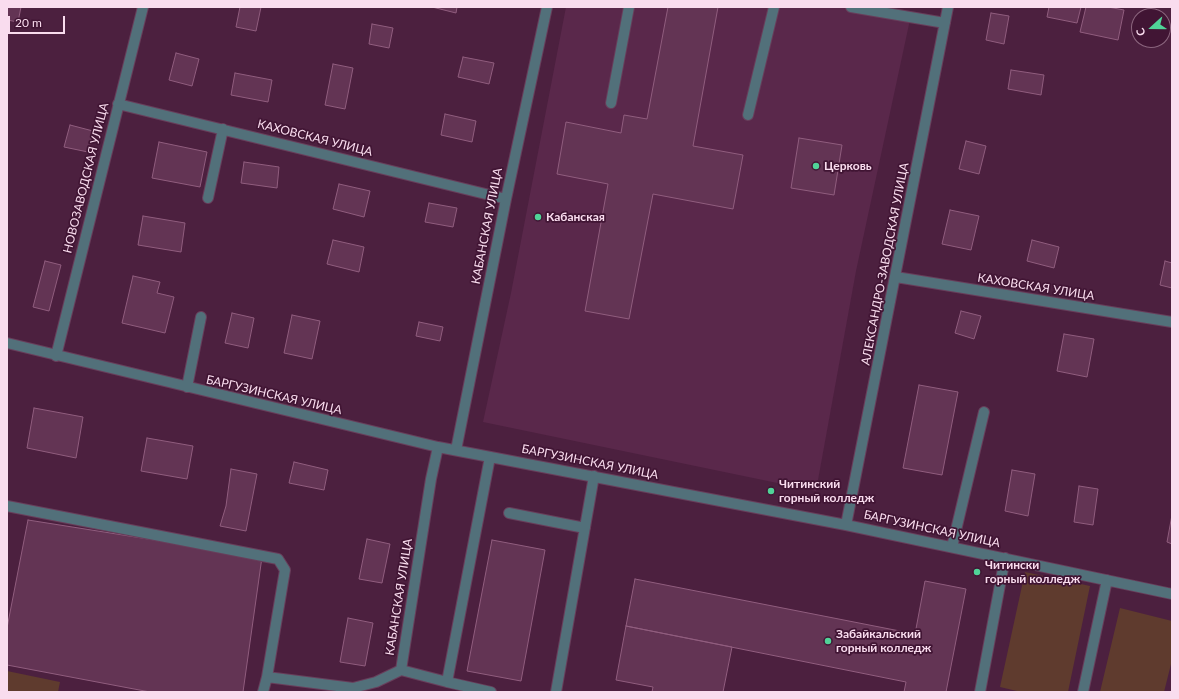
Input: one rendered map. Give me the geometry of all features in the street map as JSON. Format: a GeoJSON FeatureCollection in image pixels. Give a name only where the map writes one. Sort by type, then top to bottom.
{"type":"FeatureCollection","features":[{"type":"Feature","properties":{"kind":"street","name":"НОВОЗАВОДСКАЯ УЛИЦА"},"geometry":{"type":"LineString","coordinates":[[56,356],[143,7]]}},
{"type":"Feature","properties":{"kind":"street","name":"КАБАНСКАЯ УЛИЦА"},"geometry":{"type":"LineString","coordinates":[[456,450],[506,198],[547,7]]}},
{"type":"Feature","properties":{"kind":"street"},"geometry":{"type":"LineString","coordinates":[[611,103],[629,7]]}},
{"type":"Feature","properties":{"kind":"street"},"geometry":{"type":"LineString","coordinates":[[748,115],[774,7]]}},
{"type":"Feature","properties":{"kind":"street"},"geometry":{"type":"LineString","coordinates":[[851,7],[945,23]]}},
{"type":"Feature","properties":{"kind":"street","name":"АЛЕКСАНДРО-ЗАВОДСКАЯ УЛИЦА"},"geometry":{"type":"LineString","coordinates":[[846,525],[948,7]]}},
{"type":"Feature","properties":{"kind":"street","name":"КАХОВСКАЯ УЛИЦА"},"geometry":{"type":"LineString","coordinates":[[118,104],[506,198]]}},
{"type":"Feature","properties":{"kind":"street"},"geometry":{"type":"LineString","coordinates":[[208,198],[223,129]]}},
{"type":"Feature","properties":{"kind":"street","name":"КАХОВСКАЯ УЛИЦА"},"geometry":{"type":"LineString","coordinates":[[896,277],[1172,322]]}},
{"type":"Feature","properties":{"kind":"street"},"geometry":{"type":"LineString","coordinates":[[186,387],[201,317]]}},
{"type":"Feature","properties":{"kind":"street","name":"БАРГУЗИНСКАЯ УЛИЦА"},"geometry":{"type":"LineString","coordinates":[[7,344],[438,447],[846,525],[1172,594]]}},
{"type":"Feature","properties":{"kind":"street"},"geometry":{"type":"LineString","coordinates":[[952,547],[984,412]]}},
{"type":"Feature","properties":{"kind":"street","name":"КАБАНСКАЯ УЛИЦА"},"geometry":{"type":"LineString","coordinates":[[267,677],[353,688],[376,682],[401,670],[430,479],[438,447]]}},
{"type":"Feature","properties":{"kind":"street"},"geometry":{"type":"LineString","coordinates":[[447,682],[490,457]]}},
{"type":"Feature","properties":{"kind":"street"},"geometry":{"type":"LineString","coordinates":[[556,692],[594,476]]}},
{"type":"Feature","properties":{"kind":"street"},"geometry":{"type":"LineString","coordinates":[[7,506],[278,558],[285,570],[267,677],[263,692]]}},
{"type":"Feature","properties":{"kind":"street"},"geometry":{"type":"LineString","coordinates":[[509,514],[585,528]]}},
{"type":"Feature","properties":{"kind":"street"},"geometry":{"type":"LineString","coordinates":[[980,692],[1005,558]]}},
{"type":"Feature","properties":{"kind":"street"},"geometry":{"type":"LineString","coordinates":[[1083,692],[1107,580]]}},
{"type":"Feature","properties":{"kind":"street"},"geometry":{"type":"LineString","coordinates":[[401,670],[491,692]]}},
{"type":"Feature","properties":{"kind":"shaded area"},"geometry":{"type":"Polygon","coordinates":[[[566,7],[879,7],[911,15],[856,271],[816,491],[483,422],[511,293],[566,7]]]}},
{"type":"Feature","properties":{"kind":"shaded area"},"geometry":{"type":"Polygon","coordinates":[[[1025,572],[1090,586],[1068,692],[1021,692],[1000,687],[1025,572]]]}},
{"type":"Feature","properties":{"kind":"shaded area"},"geometry":{"type":"Polygon","coordinates":[[[1120,608],[1172,621],[1172,660],[1164,692],[1100,692],[1120,608]]]}},
{"type":"Feature","properties":{"kind":"shaded area"},"geometry":{"type":"Polygon","coordinates":[[[7,671],[60,682],[58,692],[7,692],[7,671]]]}},
{"type":"Feature","properties":{"kind":"building"},"geometry":{"type":"Polygon","coordinates":[[[7,7],[21,7],[18,22],[7,20],[7,7]]]}},
{"type":"Feature","properties":{"kind":"building"},"geometry":{"type":"Polygon","coordinates":[[[240,7],[261,7],[256,31],[236,27],[240,7]]]}},
{"type":"Feature","properties":{"kind":"building"},"geometry":{"type":"Polygon","coordinates":[[[432,7],[457,7],[456,13],[432,7]]]}},
{"type":"Feature","properties":{"kind":"building"},"geometry":{"type":"Polygon","coordinates":[[[668,7],[718,7],[693,146],[743,155],[733,209],[653,194],[629,319],[585,311],[608,184],[557,174],[566,122],[621,133],[624,115],[647,119],[668,7]]]}},
{"type":"Feature","properties":{"kind":"building"},"geometry":{"type":"Polygon","coordinates":[[[1049,7],[1081,7],[1077,23],[1047,17],[1049,7]]]}},
{"type":"Feature","properties":{"kind":"building"},"geometry":{"type":"Polygon","coordinates":[[[1086,7],[1108,7],[1124,10],[1118,40],[1080,32],[1086,7]]]}},
{"type":"Feature","properties":{"kind":"building"},"geometry":{"type":"Polygon","coordinates":[[[991,13],[1009,16],[1004,44],[986,40],[991,13]]]}},
{"type":"Feature","properties":{"kind":"building"},"geometry":{"type":"Polygon","coordinates":[[[372,24],[393,28],[389,48],[369,44],[372,24]]]}},
{"type":"Feature","properties":{"kind":"building"},"geometry":{"type":"Polygon","coordinates":[[[176,53],[199,59],[192,86],[169,80],[176,53]]]}},
{"type":"Feature","properties":{"kind":"building"},"geometry":{"type":"Polygon","coordinates":[[[463,57],[494,63],[489,84],[458,77],[463,57]]]}},
{"type":"Feature","properties":{"kind":"building"},"geometry":{"type":"Polygon","coordinates":[[[333,64],[353,68],[345,109],[325,105],[333,64]]]}},
{"type":"Feature","properties":{"kind":"building"},"geometry":{"type":"Polygon","coordinates":[[[1011,70],[1044,75],[1041,95],[1008,89],[1011,70]]]}},
{"type":"Feature","properties":{"kind":"building"},"geometry":{"type":"Polygon","coordinates":[[[235,73],[272,80],[268,102],[231,95],[235,73]]]}},
{"type":"Feature","properties":{"kind":"building"},"geometry":{"type":"Polygon","coordinates":[[[445,114],[476,121],[472,142],[441,135],[445,114]]]}},
{"type":"Feature","properties":{"kind":"building"},"geometry":{"type":"Polygon","coordinates":[[[70,125],[93,131],[88,152],[64,147],[70,125]]]}},
{"type":"Feature","properties":{"kind":"building","name":"Церковь"},"geometry":{"type":"Polygon","coordinates":[[[799,138],[842,145],[834,195],[791,188],[799,138]]]}},
{"type":"Feature","properties":{"kind":"building"},"geometry":{"type":"Polygon","coordinates":[[[966,141],[986,146],[979,174],[959,169],[966,141]]]}},
{"type":"Feature","properties":{"kind":"building"},"geometry":{"type":"Polygon","coordinates":[[[159,142],[207,152],[200,187],[152,178],[159,142]]]}},
{"type":"Feature","properties":{"kind":"building"},"geometry":{"type":"Polygon","coordinates":[[[244,162],[279,167],[277,188],[241,183],[244,162]]]}},
{"type":"Feature","properties":{"kind":"building"},"geometry":{"type":"Polygon","coordinates":[[[339,184],[370,191],[364,217],[333,209],[339,184]]]}},
{"type":"Feature","properties":{"kind":"building"},"geometry":{"type":"Polygon","coordinates":[[[429,203],[457,208],[453,227],[425,222],[429,203]]]}},
{"type":"Feature","properties":{"kind":"building"},"geometry":{"type":"Polygon","coordinates":[[[950,210],[979,216],[971,250],[942,244],[950,210]]]}},
{"type":"Feature","properties":{"kind":"building"},"geometry":{"type":"Polygon","coordinates":[[[143,216],[185,223],[181,252],[138,245],[143,216]]]}},
{"type":"Feature","properties":{"kind":"building"},"geometry":{"type":"Polygon","coordinates":[[[333,240],[364,247],[359,272],[327,264],[333,240]]]}},
{"type":"Feature","properties":{"kind":"building"},"geometry":{"type":"Polygon","coordinates":[[[1032,240],[1059,247],[1054,268],[1027,261],[1032,240]]]}},
{"type":"Feature","properties":{"kind":"building"},"geometry":{"type":"Polygon","coordinates":[[[45,261],[61,265],[49,311],[33,307],[45,261]]]}},
{"type":"Feature","properties":{"kind":"building"},"geometry":{"type":"Polygon","coordinates":[[[1165,261],[1172,263],[1172,288],[1160,285],[1165,261]]]}},
{"type":"Feature","properties":{"kind":"building"},"geometry":{"type":"Polygon","coordinates":[[[133,276],[160,282],[157,293],[174,297],[165,333],[122,323],[133,276]]]}},
{"type":"Feature","properties":{"kind":"building"},"geometry":{"type":"Polygon","coordinates":[[[961,311],[981,316],[974,339],[955,333],[961,311]]]}},
{"type":"Feature","properties":{"kind":"building"},"geometry":{"type":"Polygon","coordinates":[[[232,313],[254,318],[248,348],[225,343],[232,313]]]}},
{"type":"Feature","properties":{"kind":"building"},"geometry":{"type":"Polygon","coordinates":[[[292,315],[320,321],[312,359],[284,353],[292,315]]]}},
{"type":"Feature","properties":{"kind":"building"},"geometry":{"type":"Polygon","coordinates":[[[419,322],[443,327],[440,341],[416,336],[419,322]]]}},
{"type":"Feature","properties":{"kind":"building"},"geometry":{"type":"Polygon","coordinates":[[[1064,334],[1094,339],[1087,377],[1057,371],[1064,334]]]}},
{"type":"Feature","properties":{"kind":"building"},"geometry":{"type":"Polygon","coordinates":[[[919,385],[958,392],[942,475],[903,468],[919,385]]]}},
{"type":"Feature","properties":{"kind":"building"},"geometry":{"type":"Polygon","coordinates":[[[34,408],[83,417],[76,458],[27,448],[34,408]]]}},
{"type":"Feature","properties":{"kind":"building"},"geometry":{"type":"Polygon","coordinates":[[[147,438],[193,446],[187,479],[141,471],[147,438]]]}},
{"type":"Feature","properties":{"kind":"building"},"geometry":{"type":"Polygon","coordinates":[[[294,462],[328,470],[324,490],[289,483],[294,462]]]}},
{"type":"Feature","properties":{"kind":"building"},"geometry":{"type":"Polygon","coordinates":[[[231,469],[257,474],[246,531],[220,526],[226,506],[231,469]]]}},
{"type":"Feature","properties":{"kind":"building"},"geometry":{"type":"Polygon","coordinates":[[[1012,470],[1035,474],[1028,516],[1005,511],[1012,470]]]}},
{"type":"Feature","properties":{"kind":"building"},"geometry":{"type":"Polygon","coordinates":[[[1079,486],[1098,489],[1093,525],[1074,522],[1079,486]]]}},
{"type":"Feature","properties":{"kind":"building"},"geometry":{"type":"Polygon","coordinates":[[[1172,515],[1172,544],[1167,542],[1172,515]]]}},
{"type":"Feature","properties":{"kind":"building"},"geometry":{"type":"Polygon","coordinates":[[[28,520],[262,557],[243,692],[150,692],[7,665],[7,628],[28,520]]]}},
{"type":"Feature","properties":{"kind":"building"},"geometry":{"type":"Polygon","coordinates":[[[367,539],[390,544],[382,583],[359,579],[367,539]]]}},
{"type":"Feature","properties":{"kind":"building"},"geometry":{"type":"Polygon","coordinates":[[[492,540],[545,550],[521,681],[467,671],[492,540]]]}},
{"type":"Feature","properties":{"kind":"building","name":"Забайкальский горный колледж"},"geometry":{"type":"Polygon","coordinates":[[[635,579],[915,634],[925,581],[966,589],[946,692],[904,692],[906,682],[626,626],[635,579]]]}},
{"type":"Feature","properties":{"kind":"building"},"geometry":{"type":"Polygon","coordinates":[[[348,618],[373,623],[365,666],[340,662],[348,618]]]}},
{"type":"Feature","properties":{"kind":"building"},"geometry":{"type":"Polygon","coordinates":[[[626,626],[732,647],[723,692],[652,692],[653,687],[616,680],[626,626]]]}},
{"type":"Feature","properties":{"kind":"place","name":"Церковь"},"geometry":{"type":"Point","coordinates":[816,166]}},
{"type":"Feature","properties":{"kind":"place","name":"Кабанская"},"geometry":{"type":"Point","coordinates":[538,217]}},
{"type":"Feature","properties":{"kind":"place","name":"Читинский горный колледж"},"geometry":{"type":"Point","coordinates":[771,491]}},
{"type":"Feature","properties":{"kind":"place","name":"Читински горный колледж"},"geometry":{"type":"Point","coordinates":[977,572]}},
{"type":"Feature","properties":{"kind":"place","name":"Забайкальский горный колледж"},"geometry":{"type":"Point","coordinates":[828,641]}}]}
